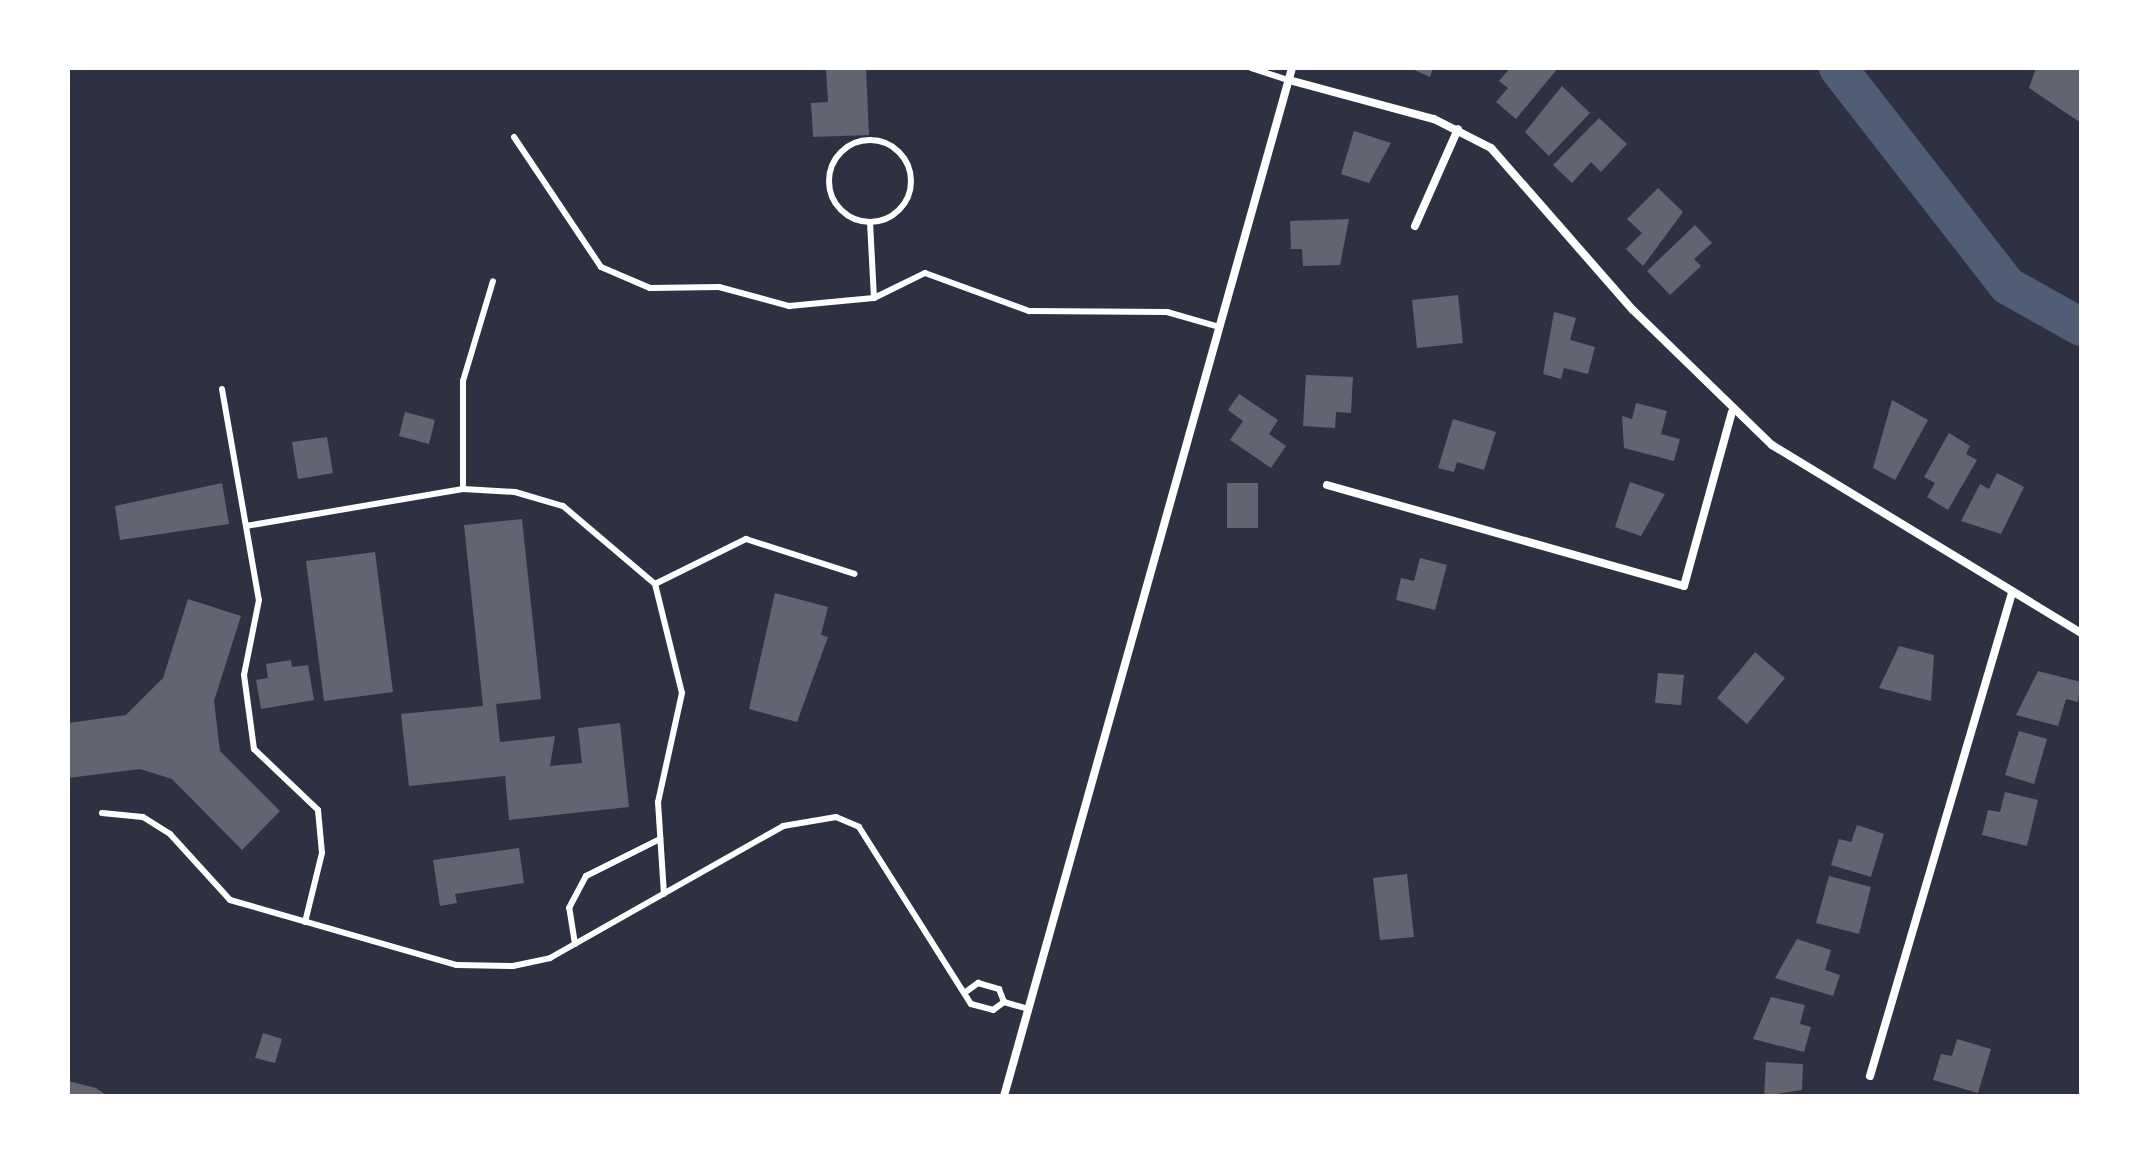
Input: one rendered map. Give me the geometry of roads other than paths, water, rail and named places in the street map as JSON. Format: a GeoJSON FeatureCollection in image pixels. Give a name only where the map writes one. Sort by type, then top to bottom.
{"type":"FeatureCollection","features":[{"type":"Feature","properties":{"kind":"street"},"geometry":{"type":"LineString","coordinates":[[1004,1096],[1292,68]]}},
{"type":"Feature","properties":{"kind":"street"},"geometry":{"type":"LineString","coordinates":[[1289,80],[1458,129],[1491,148],[1732,412],[1809,471],[2081,633]]}},
{"type":"Feature","properties":{"kind":"street"},"geometry":{"type":"LineString","coordinates":[[1415,226],[1458,129]]}},
{"type":"Feature","properties":{"kind":"street"},"geometry":{"type":"LineString","coordinates":[[1327,485],[1684,586],[1732,412]]}},
{"type":"Feature","properties":{"kind":"street"},"geometry":{"type":"LineString","coordinates":[[1870,1076],[2012,593]]}},
{"type":"Feature","properties":{"kind":"lane"},"geometry":{"type":"LineString","coordinates":[[1251,68],[1289,80]]}},
{"type":"Feature","properties":{"kind":"lane"},"geometry":{"type":"LineString","coordinates":[[514,137],[601,267],[650,288],[719,287],[789,306],[874,298],[925,273],[1029,311],[1167,312],[1219,327]]}},
{"type":"Feature","properties":{"kind":"lane"},"geometry":{"type":"LineString","coordinates":[[872,139],[897,149],[911,188],[896,212],[870,222],[845,214],[828,179],[837,155],[872,139]]}},
{"type":"Feature","properties":{"kind":"lane"},"geometry":{"type":"LineString","coordinates":[[870,222],[874,298]]}},
{"type":"Feature","properties":{"kind":"lane"},"geometry":{"type":"LineString","coordinates":[[463,489],[463,381],[493,281]]}},
{"type":"Feature","properties":{"kind":"lane"},"geometry":{"type":"LineString","coordinates":[[222,389],[259,600],[244,675],[254,749],[318,810],[322,853],[305,922]]}},
{"type":"Feature","properties":{"kind":"lane"},"geometry":{"type":"LineString","coordinates":[[246,526],[463,489],[515,492],[563,506],[655,584],[682,693],[658,802],[664,894]]}},
{"type":"Feature","properties":{"kind":"lane"},"geometry":{"type":"LineString","coordinates":[[655,584],[746,539],[855,574]]}},
{"type":"Feature","properties":{"kind":"lane"},"geometry":{"type":"LineString","coordinates":[[102,813],[143,817],[170,834],[230,900],[457,965],[513,966],[575,944],[783,826],[836,817],[859,827],[967,991],[971,1004],[993,1010],[1004,1002]]}},
{"type":"Feature","properties":{"kind":"lane"},"geometry":{"type":"LineString","coordinates":[[575,944],[569,908],[586,876],[660,839]]}},
{"type":"Feature","properties":{"kind":"lane"},"geometry":{"type":"LineString","coordinates":[[967,991],[978,983],[999,989],[1004,1002]]}},
{"type":"Feature","properties":{"kind":"lane"},"geometry":{"type":"LineString","coordinates":[[1004,1002],[1028,1009]]}},
{"type":"Feature","properties":{"kind":"waterway"},"geometry":{"type":"LineString","coordinates":[[1838,68],[2008,286],[2081,327]]}}]}
